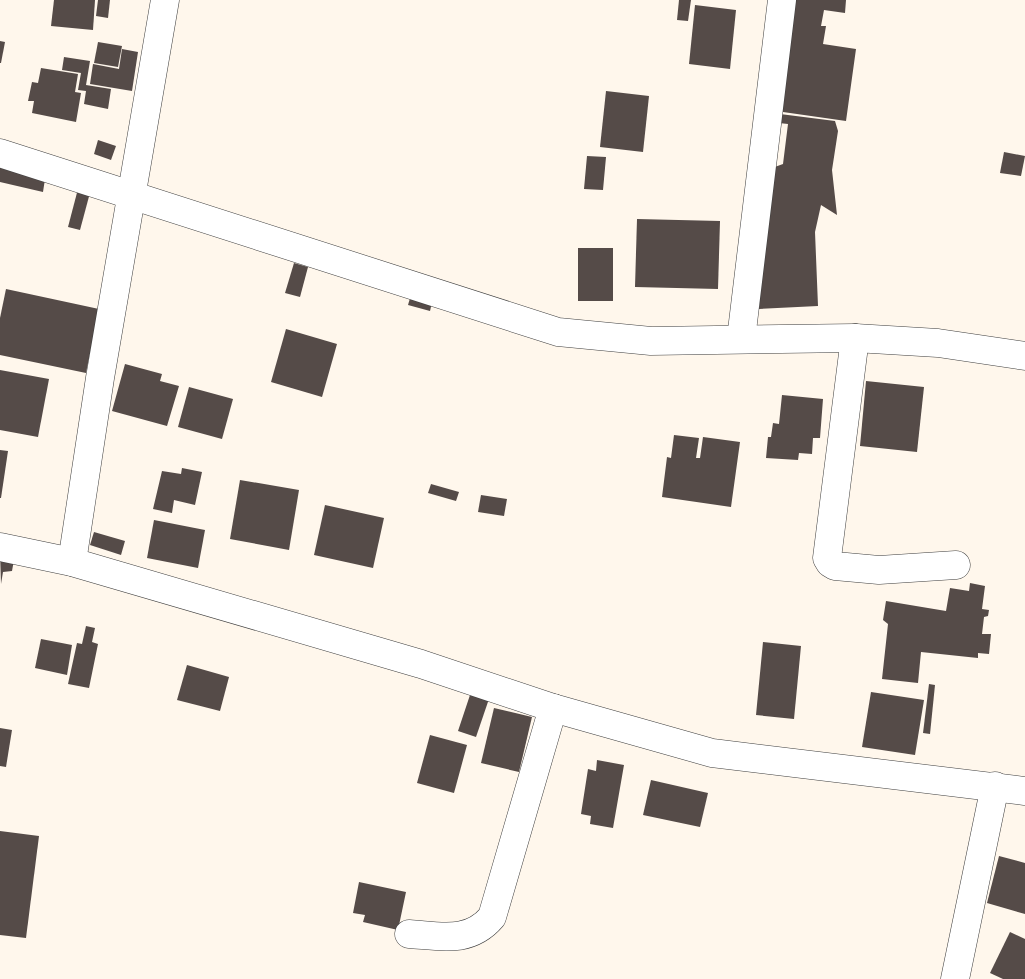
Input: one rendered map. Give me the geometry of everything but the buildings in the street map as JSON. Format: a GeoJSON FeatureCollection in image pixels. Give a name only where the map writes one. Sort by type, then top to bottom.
{"type":"FeatureCollection","features":[{"type":"Feature","properties":{"kind":"street"},"geometry":{"type":"LineString","coordinates":[[72,562],[100,378],[165,0]]}},
{"type":"Feature","properties":{"kind":"street"},"geometry":{"type":"LineString","coordinates":[[741,339],[782,0]]}},
{"type":"Feature","properties":{"kind":"street"},"geometry":{"type":"LineString","coordinates":[[0,153],[558,332],[652,341],[855,338],[938,342],[1025,356]]}},
{"type":"Feature","properties":{"kind":"street"},"geometry":{"type":"LineString","coordinates":[[855,338],[827,558],[835,566],[879,570],[956,565]]}},
{"type":"Feature","properties":{"kind":"street"},"geometry":{"type":"LineString","coordinates":[[0,547],[72,562],[420,664],[553,708],[712,753],[1025,791]]}},
{"type":"Feature","properties":{"kind":"street"},"geometry":{"type":"LineString","coordinates":[[409,934],[448,936],[470,934],[483,928],[492,918],[553,708]]}},
{"type":"Feature","properties":{"kind":"street"},"geometry":{"type":"LineString","coordinates":[[955,979],[995,786]]}}]}
